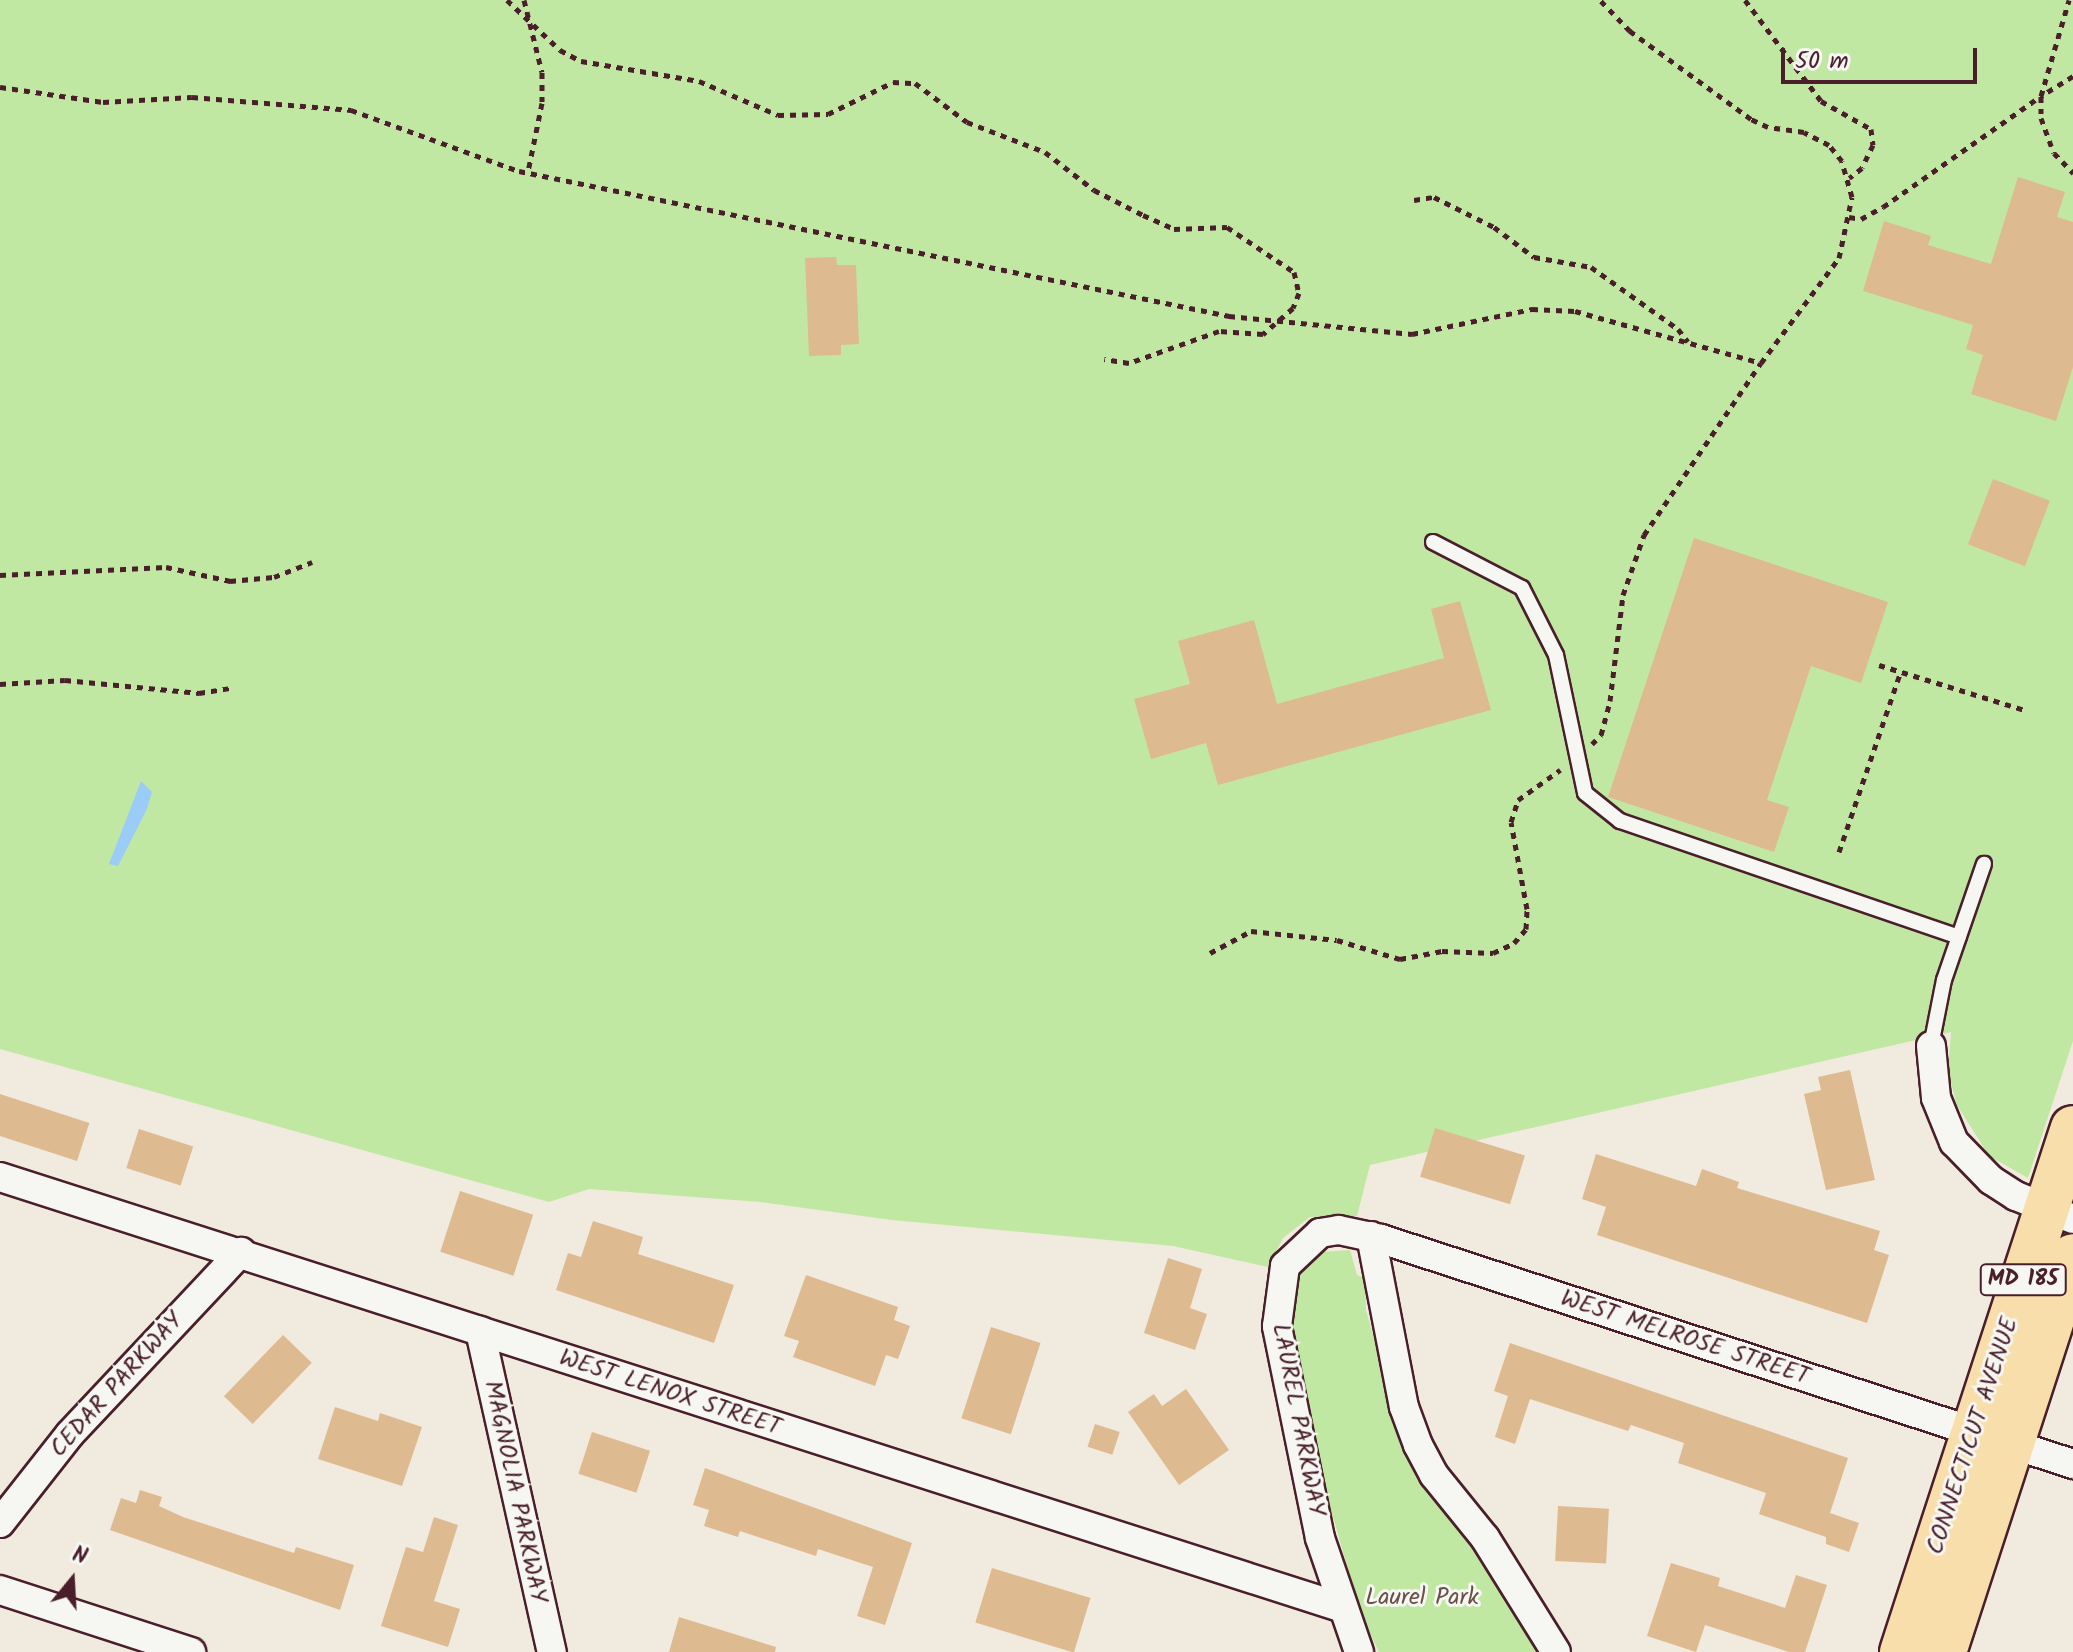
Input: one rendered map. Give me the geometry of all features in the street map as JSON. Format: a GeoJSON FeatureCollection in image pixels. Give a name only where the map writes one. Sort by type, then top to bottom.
{"type":"FeatureCollection","features":[{"type":"Feature","properties":{"kind":"main road","name":"CONNECTICUT AVENUE"},"geometry":{"type":"LineString","coordinates":[[1944,1652],[1995,1439],[2066,1226],[2073,1128]]}},
{"type":"Feature","properties":{"kind":"main road","name":"CONNECTICUT AVENUE"},"geometry":{"type":"LineString","coordinates":[[1902,1652],[1995,1439]]}},
{"type":"Feature","properties":{"kind":"street"},"geometry":{"type":"LineString","coordinates":[[1931,1046],[1936,1098],[1954,1142],[1991,1180],[2066,1226]]}},
{"type":"Feature","properties":{"kind":"street","name":"WEST LENOX STREET"},"geometry":{"type":"LineString","coordinates":[[0,1177],[1340,1607]]}},
{"type":"Feature","properties":{"kind":"street","name":"LAUREL PARKWAY"},"geometry":{"type":"LineString","coordinates":[[1359,1652],[1340,1607],[1298,1439],[1277,1326],[1279,1283],[1293,1255],[1320,1233],[1339,1230],[1371,1236]]}},
{"type":"Feature","properties":{"kind":"street"},"geometry":{"type":"LineString","coordinates":[[1371,1236],[1404,1407],[1418,1445],[1434,1475],[1485,1538],[1556,1652]]}},
{"type":"Feature","properties":{"kind":"street","name":"WEST MELROSE STREET"},"geometry":{"type":"LineString","coordinates":[[1371,1236],[2073,1464]]}},
{"type":"Feature","properties":{"kind":"street","name":"CEDAR PARKWAY"},"geometry":{"type":"LineString","coordinates":[[0,1523],[70,1434],[241,1252]]}},
{"type":"Feature","properties":{"kind":"street","name":"MAGNOLIA PARKWAY"},"geometry":{"type":"LineString","coordinates":[[480,1331],[552,1652]]}},
{"type":"Feature","properties":{"kind":"street"},"geometry":{"type":"LineString","coordinates":[[0,1590],[191,1652]]}},
{"type":"Feature","properties":{"kind":"lane"},"geometry":{"type":"LineString","coordinates":[[1433,542],[1522,588],[1556,655],[1585,793],[1620,821],[1959,937]]}},
{"type":"Feature","properties":{"kind":"lane"},"geometry":{"type":"LineString","coordinates":[[1931,1046],[1959,937],[1984,864]]}},
{"type":"Feature","properties":{"kind":"path"},"geometry":{"type":"LineString","coordinates":[[507,0],[530,25],[581,61],[699,81],[778,115],[798,118],[859,103],[893,82],[915,83],[967,122],[1045,152],[1094,190],[1143,215],[1174,229],[1227,227],[1241,233],[1294,272],[1299,293],[1280,323],[1263,334],[1219,331],[1129,363],[1104,359]]}},
{"type":"Feature","properties":{"kind":"path"},"geometry":{"type":"LineString","coordinates":[[524,0],[542,72],[542,103],[528,172]]}},
{"type":"Feature","properties":{"kind":"path"},"geometry":{"type":"LineString","coordinates":[[1210,953],[1251,931],[1337,940],[1400,959],[1442,951],[1493,953],[1514,943],[1526,929],[1527,909],[1511,822],[1518,800],[1576,760],[1601,735],[1623,595],[1644,535],[1761,363],[1839,258],[1849,217],[1849,178],[1829,145],[1804,132],[1768,127],[1751,119],[1630,31],[1600,0]]}},
{"type":"Feature","properties":{"kind":"path"},"geometry":{"type":"LineString","coordinates":[[1745,0],[1821,101],[1871,129],[1873,145],[1862,168],[1849,178]]}},
{"type":"Feature","properties":{"kind":"path"},"geometry":{"type":"LineString","coordinates":[[2069,0],[2041,96],[2041,118],[2054,153],[2073,173]]}},
{"type":"Feature","properties":{"kind":"path"},"geometry":{"type":"LineString","coordinates":[[1849,217],[1861,219],[1883,207],[2073,76]]}},
{"type":"Feature","properties":{"kind":"path"},"geometry":{"type":"LineString","coordinates":[[0,87],[103,102],[192,97],[351,110],[460,153],[528,172],[1280,323],[1354,325],[1412,334],[1532,309],[1575,311],[1761,363]]}},
{"type":"Feature","properties":{"kind":"path"},"geometry":{"type":"LineString","coordinates":[[1414,200],[1434,197],[1494,227],[1534,257],[1591,267],[1678,329],[1689,343]]}},
{"type":"Feature","properties":{"kind":"path"},"geometry":{"type":"LineString","coordinates":[[0,575],[166,567],[230,581],[274,577],[312,562]]}},
{"type":"Feature","properties":{"kind":"path"},"geometry":{"type":"LineString","coordinates":[[1879,665],[2024,710]]}},
{"type":"Feature","properties":{"kind":"path"},"geometry":{"type":"LineString","coordinates":[[1839,852],[1901,671]]}},
{"type":"Feature","properties":{"kind":"path"},"geometry":{"type":"LineString","coordinates":[[0,684],[65,680],[199,693],[230,688]]}},
{"type":"Feature","properties":{"kind":"green space"},"geometry":{"type":"Polygon","coordinates":[[[0,0],[2073,0],[2073,1041],[2028,1178],[1989,1156],[1957,1105],[1948,1072],[1951,1032],[1370,1165],[1357,1216],[1310,1217],[1283,1238],[1268,1267],[1173,1246],[892,1220],[760,1202],[589,1189],[549,1202],[0,1049],[0,0]]]}},
{"type":"Feature","properties":{"kind":"green space","name":"Laurel Park"},"geometry":{"type":"Polygon","coordinates":[[[1350,1250],[1357,1275],[1365,1278],[1366,1310],[1408,1459],[1428,1494],[1474,1547],[1537,1652],[1379,1652],[1361,1615],[1307,1426],[1286,1320],[1293,1273],[1321,1252],[1350,1250]]]}},
{"type":"Feature","properties":{"kind":"water"},"geometry":{"type":"Polygon","coordinates":[[[141,781],[152,792],[147,809],[118,866],[109,864],[141,781]]]}},
{"type":"Feature","properties":{"kind":"building"},"geometry":{"type":"Polygon","coordinates":[[[2018,177],[2065,192],[2057,217],[2073,222],[2073,367],[2056,421],[1971,394],[1983,355],[1966,349],[1973,325],[1863,291],[1884,221],[1931,236],[1928,245],[1991,264],[2018,177]]]}},
{"type":"Feature","properties":{"kind":"building"},"geometry":{"type":"Polygon","coordinates":[[[836,257],[837,265],[856,265],[859,344],[841,345],[841,355],[809,356],[805,258],[836,257]]]}},
{"type":"Feature","properties":{"kind":"building"},"geometry":{"type":"Polygon","coordinates":[[[1993,479],[2050,501],[2025,566],[1968,544],[1993,479]]]}},
{"type":"Feature","properties":{"kind":"building"},"geometry":{"type":"Polygon","coordinates":[[[1694,538],[1888,602],[1861,683],[1811,666],[1767,800],[1789,807],[1774,852],[1608,797],[1694,538]]]}},
{"type":"Feature","properties":{"kind":"building"},"geometry":{"type":"Polygon","coordinates":[[[1460,601],[1491,710],[1218,785],[1206,743],[1151,759],[1134,699],[1190,684],[1178,641],[1254,620],[1277,704],[1444,658],[1431,609],[1460,601]]]}},
{"type":"Feature","properties":{"kind":"building"},"geometry":{"type":"Polygon","coordinates":[[[1850,1070],[1875,1180],[1826,1190],[1804,1094],[1821,1090],[1818,1077],[1850,1070]]]}},
{"type":"Feature","properties":{"kind":"building"},"geometry":{"type":"Polygon","coordinates":[[[0,1094],[89,1123],[77,1161],[0,1136],[0,1094]]]}},
{"type":"Feature","properties":{"kind":"building"},"geometry":{"type":"Polygon","coordinates":[[[1435,1128],[1525,1155],[1510,1204],[1420,1177],[1435,1128]]]}},
{"type":"Feature","properties":{"kind":"building"},"geometry":{"type":"Polygon","coordinates":[[[139,1129],[193,1147],[181,1186],[126,1168],[139,1129]]]}},
{"type":"Feature","properties":{"kind":"building"},"geometry":{"type":"Polygon","coordinates":[[[1596,1154],[1696,1186],[1702,1169],[1739,1182],[1737,1188],[1880,1231],[1874,1250],[1889,1255],[1867,1323],[1597,1235],[1606,1207],[1582,1199],[1596,1154]]]}},
{"type":"Feature","properties":{"kind":"building"},"geometry":{"type":"Polygon","coordinates":[[[460,1191],[533,1215],[513,1276],[440,1252],[460,1191]]]}},
{"type":"Feature","properties":{"kind":"building"},"geometry":{"type":"Polygon","coordinates":[[[593,1221],[643,1237],[638,1254],[734,1285],[714,1343],[556,1290],[568,1253],[581,1257],[593,1221]]]}},
{"type":"Feature","properties":{"kind":"building"},"geometry":{"type":"Polygon","coordinates":[[[1168,1258],[1202,1269],[1190,1308],[1207,1314],[1195,1350],[1144,1333],[1168,1258]]]}},
{"type":"Feature","properties":{"kind":"building"},"geometry":{"type":"Polygon","coordinates":[[[806,1275],[898,1307],[894,1320],[910,1326],[898,1359],[886,1355],[875,1386],[793,1357],[799,1341],[784,1336],[806,1275]]]}},
{"type":"Feature","properties":{"kind":"building"},"geometry":{"type":"Polygon","coordinates":[[[991,1327],[1040,1343],[1011,1434],[961,1418],[991,1327]]]}},
{"type":"Feature","properties":{"kind":"building"},"geometry":{"type":"Polygon","coordinates":[[[283,1335],[312,1363],[253,1424],[224,1396],[283,1335]]]}},
{"type":"Feature","properties":{"kind":"building"},"geometry":{"type":"Polygon","coordinates":[[[1510,1343],[1848,1458],[1830,1513],[1859,1523],[1849,1552],[1826,1544],[1826,1537],[1759,1514],[1766,1493],[1678,1463],[1684,1443],[1631,1425],[1628,1431],[1530,1399],[1515,1444],[1495,1437],[1508,1396],[1494,1391],[1510,1343]]]}},
{"type":"Feature","properties":{"kind":"building"},"geometry":{"type":"Polygon","coordinates":[[[1186,1389],[1229,1450],[1179,1485],[1128,1412],[1154,1394],[1162,1406],[1186,1389]]]}},
{"type":"Feature","properties":{"kind":"building"},"geometry":{"type":"Polygon","coordinates":[[[335,1407],[378,1421],[380,1413],[422,1427],[402,1486],[318,1459],[335,1407]]]}},
{"type":"Feature","properties":{"kind":"building"},"geometry":{"type":"Polygon","coordinates":[[[1095,1424],[1120,1432],[1112,1455],[1088,1447],[1095,1424]]]}},
{"type":"Feature","properties":{"kind":"building"},"geometry":{"type":"Polygon","coordinates":[[[592,1432],[650,1451],[636,1493],[578,1474],[592,1432]]]}},
{"type":"Feature","properties":{"kind":"building"},"geometry":{"type":"Polygon","coordinates":[[[705,1468],[912,1543],[885,1625],[857,1616],[873,1567],[818,1549],[816,1556],[740,1531],[738,1537],[704,1526],[709,1510],[693,1505],[705,1468]]]}},
{"type":"Feature","properties":{"kind":"building"},"geometry":{"type":"Polygon","coordinates":[[[140,1490],[162,1497],[159,1506],[183,1517],[294,1553],[296,1547],[354,1565],[340,1610],[110,1530],[121,1498],[136,1503],[140,1490]]]}},
{"type":"Feature","properties":{"kind":"building"},"geometry":{"type":"Polygon","coordinates":[[[1558,1506],[1609,1509],[1606,1564],[1555,1561],[1558,1506]]]}},
{"type":"Feature","properties":{"kind":"building"},"geometry":{"type":"Polygon","coordinates":[[[434,1517],[458,1525],[434,1601],[460,1609],[448,1647],[381,1626],[406,1547],[423,1552],[434,1517]]]}},
{"type":"Feature","properties":{"kind":"building"},"geometry":{"type":"Polygon","coordinates":[[[1671,1563],[1720,1578],[1718,1586],[1785,1608],[1796,1575],[1827,1585],[1805,1652],[1789,1652],[1705,1625],[1696,1652],[1647,1636],[1671,1563]]]}},
{"type":"Feature","properties":{"kind":"building"},"geometry":{"type":"Polygon","coordinates":[[[992,1568],[1090,1598],[1074,1652],[975,1623],[992,1568]]]}},
{"type":"Feature","properties":{"kind":"building"},"geometry":{"type":"Polygon","coordinates":[[[679,1617],[776,1647],[775,1652],[669,1652],[679,1617]]]}}]}
